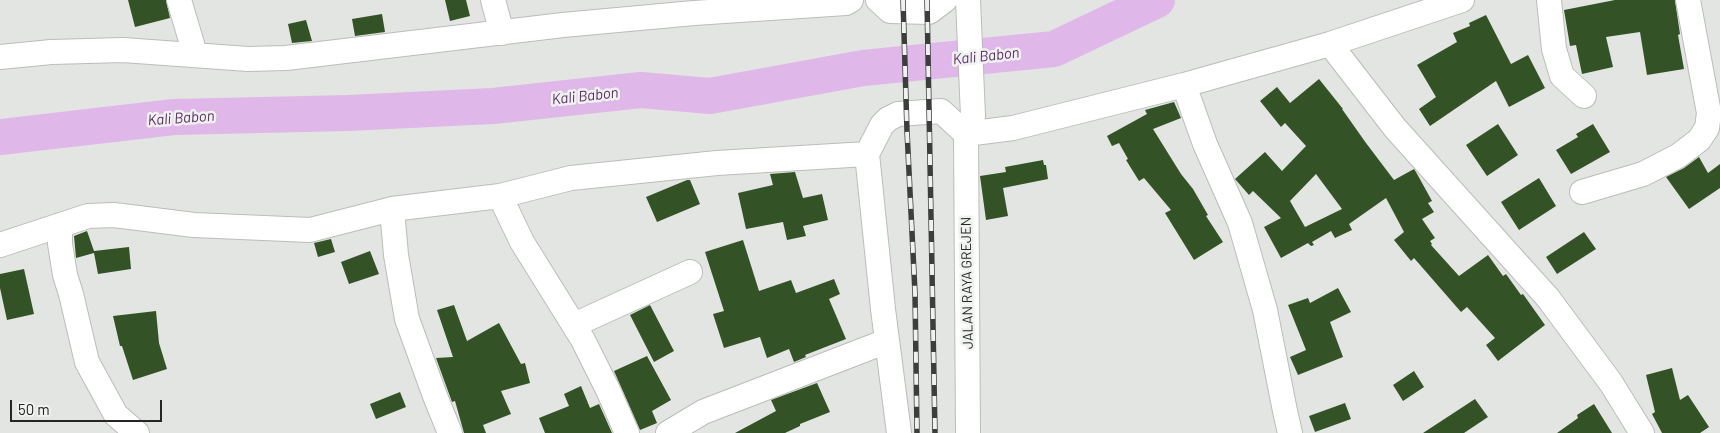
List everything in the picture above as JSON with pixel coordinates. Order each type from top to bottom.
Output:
[{"type":"street","points":[[179,0],[195,54]]},
{"type":"street","points":[[493,0],[502,33]]},
{"type":"street","points":[[0,57],[51,52],[123,50],[248,58],[286,58],[563,26],[846,3],[851,0]]},
{"type":"street","points":[[878,0],[890,11],[929,12],[945,0]]},
{"type":"street","name":"JALAN RAYA GREJEN","points":[[968,0],[968,433]]},
{"type":"street","points":[[900,433],[887,341],[866,154],[882,124],[888,119],[898,114],[941,111],[969,125],[1013,128],[1184,85],[1330,44],[1462,0]]},
{"type":"street","points":[[1550,0],[1554,49],[1562,76],[1584,96]]},
{"type":"street","points":[[1582,192],[1643,174],[1678,156],[1699,140],[1706,128],[1709,113],[1688,0]]},
{"type":"street","points":[[1330,44],[1395,128],[1548,298],[1611,383],[1642,433]]},
{"type":"street","points":[[1184,85],[1205,144],[1240,223],[1265,310],[1290,433]]},
{"type":"street","points":[[0,245],[88,216],[114,214],[194,225],[310,230],[392,209],[500,196],[571,178],[717,163],[866,154]]},
{"type":"street","points":[[500,196],[522,242],[574,325],[628,433]]},
{"type":"street","points":[[392,209],[396,255],[407,319],[434,396],[450,433]]},
{"type":"street","points":[[60,225],[60,244],[65,275],[72,294],[88,362],[116,415],[137,433]]},
{"type":"street","points":[[574,325],[690,272]]},
{"type":"street","points":[[668,433],[703,412],[887,341]]},
{"type":"building","points":[[128,0],[166,0],[170,18],[135,27]]},
{"type":"building","points":[[445,0],[466,0],[470,16],[450,21]]},
{"type":"building","points":[[1615,0],[1675,0],[1680,34],[1678,35],[1684,69],[1647,75],[1640,32],[1606,37],[1613,67],[1582,74],[1576,45],[1570,46],[1564,10]]},
{"type":"building","points":[[382,14],[385,32],[355,36],[352,19]]},
{"type":"building","points":[[1486,15],[1511,64],[1528,55],[1545,88],[1509,107],[1496,81],[1430,126],[1419,109],[1436,97],[1417,65],[1457,42],[1453,33],[1470,26],[1469,23]]},
{"type":"building","points":[[306,20],[312,41],[292,43],[288,24]]},
{"type":"building","points":[[1319,79],[1394,180],[1414,169],[1432,201],[1428,203],[1434,212],[1422,219],[1435,238],[1430,241],[1431,245],[1459,276],[1488,255],[1503,276],[1506,274],[1521,295],[1523,294],[1545,325],[1498,361],[1486,345],[1495,338],[1467,307],[1461,312],[1414,258],[1411,261],[1394,240],[1404,232],[1386,198],[1349,224],[1352,230],[1335,238],[1331,231],[1312,242],[1314,245],[1311,246],[1308,243],[1281,258],[1264,227],[1281,218],[1253,191],[1249,195],[1235,179],[1265,152],[1282,171],[1306,146],[1285,123],[1281,127],[1260,101],[1277,87],[1290,103]],"holes":[[[1316,174],[1342,209],[1305,227],[1290,201]]]},
{"type":"building","points":[[1174,102],[1181,118],[1153,129],[1181,174],[1193,189],[1208,215],[1206,216],[1223,242],[1194,260],[1165,213],[1171,210],[1144,178],[1139,181],[1126,160],[1128,159],[1119,143],[1112,146],[1107,136],[1147,114],[1145,110]]},
{"type":"building","points":[[1498,124],[1518,155],[1487,176],[1466,145]]},
{"type":"building","points":[[1593,124],[1610,152],[1571,174],[1556,150],[1578,137],[1576,134]]},
{"type":"building","points":[[1699,157],[1708,173],[1720,164],[1720,188],[1689,209],[1666,177],[1684,168]]},
{"type":"building","points":[[1043,160],[1044,165],[1046,165],[1048,179],[1003,188],[1008,216],[986,220],[980,176],[1006,172],[1005,167]]},
{"type":"building","points":[[795,172],[803,198],[822,194],[828,220],[803,226],[806,236],[787,240],[783,222],[746,229],[738,193],[773,185],[770,174]]},
{"type":"building","points":[[1539,178],[1556,206],[1519,230],[1501,202]]},
{"type":"building","points":[[690,180],[700,204],[657,222],[646,197]]},
{"type":"building","points":[[87,231],[94,251],[129,247],[131,269],[98,274],[94,253],[76,258],[74,236]]},
{"type":"building","points":[[1584,232],[1596,249],[1557,274],[1546,257]]},
{"type":"building","points":[[331,239],[335,252],[318,257],[314,243]]},
{"type":"building","points":[[743,240],[759,291],[791,280],[796,293],[834,279],[840,294],[829,299],[846,339],[805,355],[806,357],[794,362],[789,349],[767,358],[760,337],[724,348],[713,314],[724,311],[705,252]]},
{"type":"building","points":[[370,251],[379,274],[349,284],[341,262]]},
{"type":"building","points":[[24,269],[34,314],[7,320],[0,288],[0,274]]},
{"type":"building","points":[[1338,288],[1351,312],[1330,322],[1343,357],[1298,375],[1290,357],[1306,350],[1288,305],[1308,298],[1310,303]]},
{"type":"building","points":[[454,305],[467,341],[499,323],[521,364],[525,363],[530,383],[501,391],[511,414],[483,425],[486,433],[464,433],[455,401],[452,402],[436,358],[453,357],[437,310]]},
{"type":"building","points":[[650,305],[674,351],[654,362],[630,315]]},
{"type":"building","points":[[156,311],[159,343],[167,369],[133,380],[122,346],[120,346],[113,316]]},
{"type":"building","points":[[647,356],[671,400],[652,411],[657,423],[640,430],[614,371]]},
{"type":"building","points":[[1672,368],[1680,400],[1688,395],[1709,427],[1700,433],[1662,433],[1652,414],[1655,412],[1646,375]]},
{"type":"building","points":[[1414,371],[1424,387],[1403,401],[1393,385]]},
{"type":"building","points":[[817,383],[830,412],[800,424],[800,426],[785,433],[735,433],[776,411],[771,400]]},
{"type":"building","points":[[581,386],[590,408],[599,404],[612,433],[545,433],[539,418],[569,406],[564,394]]},
{"type":"building","points":[[400,392],[406,407],[376,419],[370,404]]},
{"type":"building","points":[[1475,399],[1488,417],[1464,433],[1423,433]]},
{"type":"building","points":[[1345,403],[1351,419],[1315,432],[1309,416]]},
{"type":"building","points":[[1594,404],[1612,433],[1557,433],[1578,418],[1577,415]]},
{"type":"waterway","name":"Kali Babon","points":[[0,137],[174,117],[348,113],[493,106],[641,90],[710,96],[863,68],[1054,49],[1157,0]]},
{"type":"railway","points":[[903,0],[915,293],[917,433]]},
{"type":"railway","points":[[927,0],[935,433]]}]
